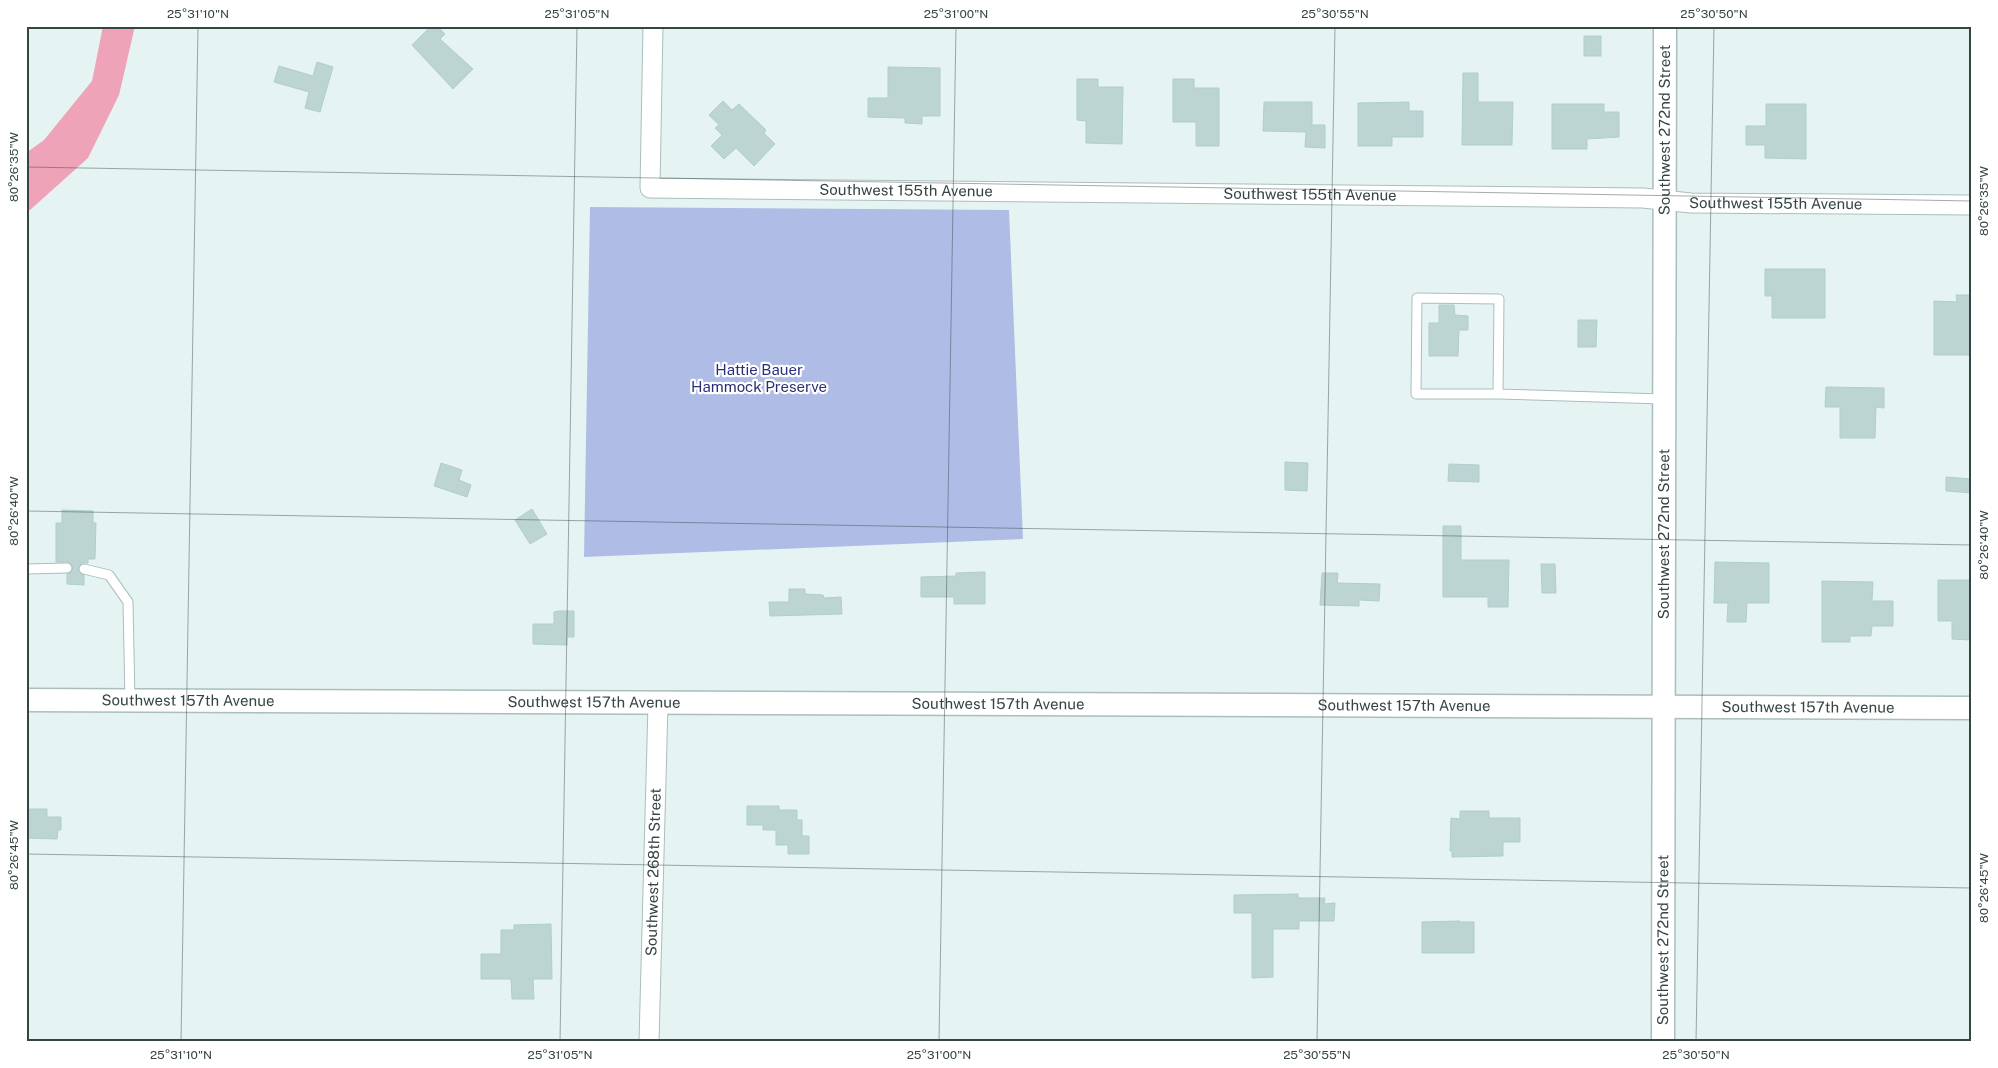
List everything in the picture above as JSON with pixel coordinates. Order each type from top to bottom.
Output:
[{"type":"street","name":"Southwest 155th Avenue","points":[[653,26],[650,188],[1643,198],[1700,204],[1972,205]]},
{"type":"street","name":"Southwest 272nd Street","points":[[1663,1042],[1666,399],[1665,26]]},
{"type":"street","name":"Southwest 157th Avenue","points":[[26,700],[1972,708]]},
{"type":"street","name":"Southwest 268th Street","points":[[649,1042],[658,704]]},
{"type":"lane","points":[[1498,394],[1500,299],[1417,298],[1416,394],[1498,394],[1666,399]]},
{"type":"lane","points":[[26,569],[67,568]]},
{"type":"lane","points":[[84,569],[109,575],[128,602],[130,700]]},
{"type":"green space","name":"Hattie Bauer Hammock Preserve","points":[[590,207],[1009,210],[1023,539],[584,557]]},
{"type":"shaded area","points":[[103,26],[135,26],[119,95],[88,158],[30,210],[26,211],[26,153],[44,140],[92,81]]},
{"type":"building","points":[[431,26],[437,26],[445,34],[440,39],[473,69],[453,89],[412,45]]},
{"type":"building","points":[[1584,36],[1601,36],[1601,56],[1584,56]]},
{"type":"building","points":[[317,62],[333,67],[320,112],[305,108],[309,92],[274,82],[279,66],[313,76]]},
{"type":"building","points":[[888,67],[940,68],[940,116],[922,116],[922,124],[905,123],[905,118],[868,117],[868,98],[888,98]]},
{"type":"building","points":[[1463,73],[1478,73],[1478,102],[1513,102],[1512,145],[1462,145]]},
{"type":"building","points":[[1077,79],[1098,79],[1098,87],[1123,87],[1122,144],[1086,143],[1086,121],[1077,120]]},
{"type":"building","points":[[1173,79],[1194,79],[1194,88],[1219,88],[1219,146],[1196,146],[1196,122],[1173,122]]},
{"type":"building","points":[[723,101],[732,110],[739,104],[766,130],[764,133],[775,144],[754,166],[736,148],[724,159],[711,146],[722,135],[715,128],[719,125],[709,115]]},
{"type":"building","points":[[1264,102],[1312,102],[1312,125],[1325,125],[1325,148],[1305,147],[1306,132],[1263,131]]},
{"type":"building","points":[[1409,102],[1409,111],[1423,111],[1423,137],[1392,137],[1392,146],[1358,146],[1358,103]]},
{"type":"building","points":[[1552,104],[1604,104],[1604,112],[1619,112],[1619,137],[1587,139],[1587,149],[1552,149]]},
{"type":"building","points":[[1766,104],[1806,104],[1806,159],[1765,158],[1765,145],[1746,145],[1746,126],[1766,126]]},
{"type":"building","points":[[1765,269],[1825,269],[1825,318],[1772,318],[1772,296],[1765,296]]},
{"type":"building","points":[[1956,295],[1972,295],[1972,355],[1934,355],[1934,301],[1957,302]]},
{"type":"building","points":[[1439,305],[1454,305],[1455,315],[1468,316],[1468,330],[1459,330],[1458,356],[1429,356],[1429,323],[1439,323]]},
{"type":"building","points":[[1578,320],[1597,320],[1596,347],[1578,347]]},
{"type":"building","points":[[1826,387],[1884,388],[1884,408],[1876,407],[1875,438],[1840,438],[1840,407],[1825,407]]},
{"type":"building","points":[[1285,462],[1308,463],[1307,491],[1285,490]]},
{"type":"building","points":[[441,463],[462,470],[459,480],[471,485],[467,497],[434,486]]},
{"type":"building","points":[[1449,464],[1479,465],[1479,482],[1448,481]]},
{"type":"building","points":[[1946,477],[1972,479],[1972,493],[1946,491]]},
{"type":"building","points":[[532,509],[547,534],[530,544],[515,520]]},
{"type":"building","points":[[62,510],[93,511],[93,523],[96,523],[95,559],[88,559],[88,563],[82,563],[78,567],[79,573],[84,575],[84,585],[67,584],[67,574],[72,571],[73,565],[67,562],[56,562],[56,523],[62,523]]},
{"type":"building","points":[[1443,526],[1461,526],[1461,560],[1509,560],[1508,607],[1488,607],[1488,597],[1443,597]]},
{"type":"building","points":[[1715,562],[1769,563],[1769,603],[1747,603],[1746,622],[1727,622],[1728,603],[1714,603]]},
{"type":"building","points":[[1541,564],[1555,564],[1556,593],[1542,593]]},
{"type":"building","points":[[985,572],[985,604],[954,604],[954,597],[921,597],[921,577],[956,576],[956,573]]},
{"type":"building","points":[[1322,573],[1338,573],[1337,583],[1380,584],[1379,601],[1359,600],[1359,606],[1320,605]]},
{"type":"building","points":[[1938,580],[1972,580],[1971,640],[1952,639],[1952,621],[1938,621]]},
{"type":"building","points":[[1822,581],[1873,582],[1872,601],[1893,601],[1893,626],[1872,626],[1871,636],[1850,636],[1850,642],[1822,642]]},
{"type":"building","points":[[789,589],[805,589],[805,594],[823,595],[824,598],[841,597],[842,614],[770,616],[769,602],[789,602]]},
{"type":"building","points":[[574,611],[574,637],[567,637],[567,645],[533,644],[533,624],[554,624],[554,612]]},
{"type":"building","points":[[747,806],[779,806],[779,810],[797,810],[797,820],[802,820],[802,836],[809,836],[809,854],[788,854],[788,845],[776,845],[776,830],[763,830],[763,825],[747,825]]},
{"type":"building","points":[[27,809],[47,809],[47,817],[61,817],[61,830],[58,830],[57,839],[26,838]]},
{"type":"building","points":[[1460,811],[1489,811],[1489,818],[1520,818],[1520,842],[1503,842],[1503,856],[1452,857],[1452,851],[1450,851],[1451,818],[1460,819]]},
{"type":"building","points":[[1298,894],[1298,898],[1325,898],[1324,904],[1335,903],[1334,921],[1299,921],[1299,929],[1273,929],[1273,977],[1252,978],[1252,913],[1234,913],[1234,895]]},
{"type":"building","points":[[1422,922],[1474,922],[1474,953],[1422,953]]},
{"type":"building","points":[[551,924],[552,979],[533,979],[534,999],[512,999],[511,979],[481,979],[481,954],[501,954],[501,930],[514,930],[514,925]]}]
